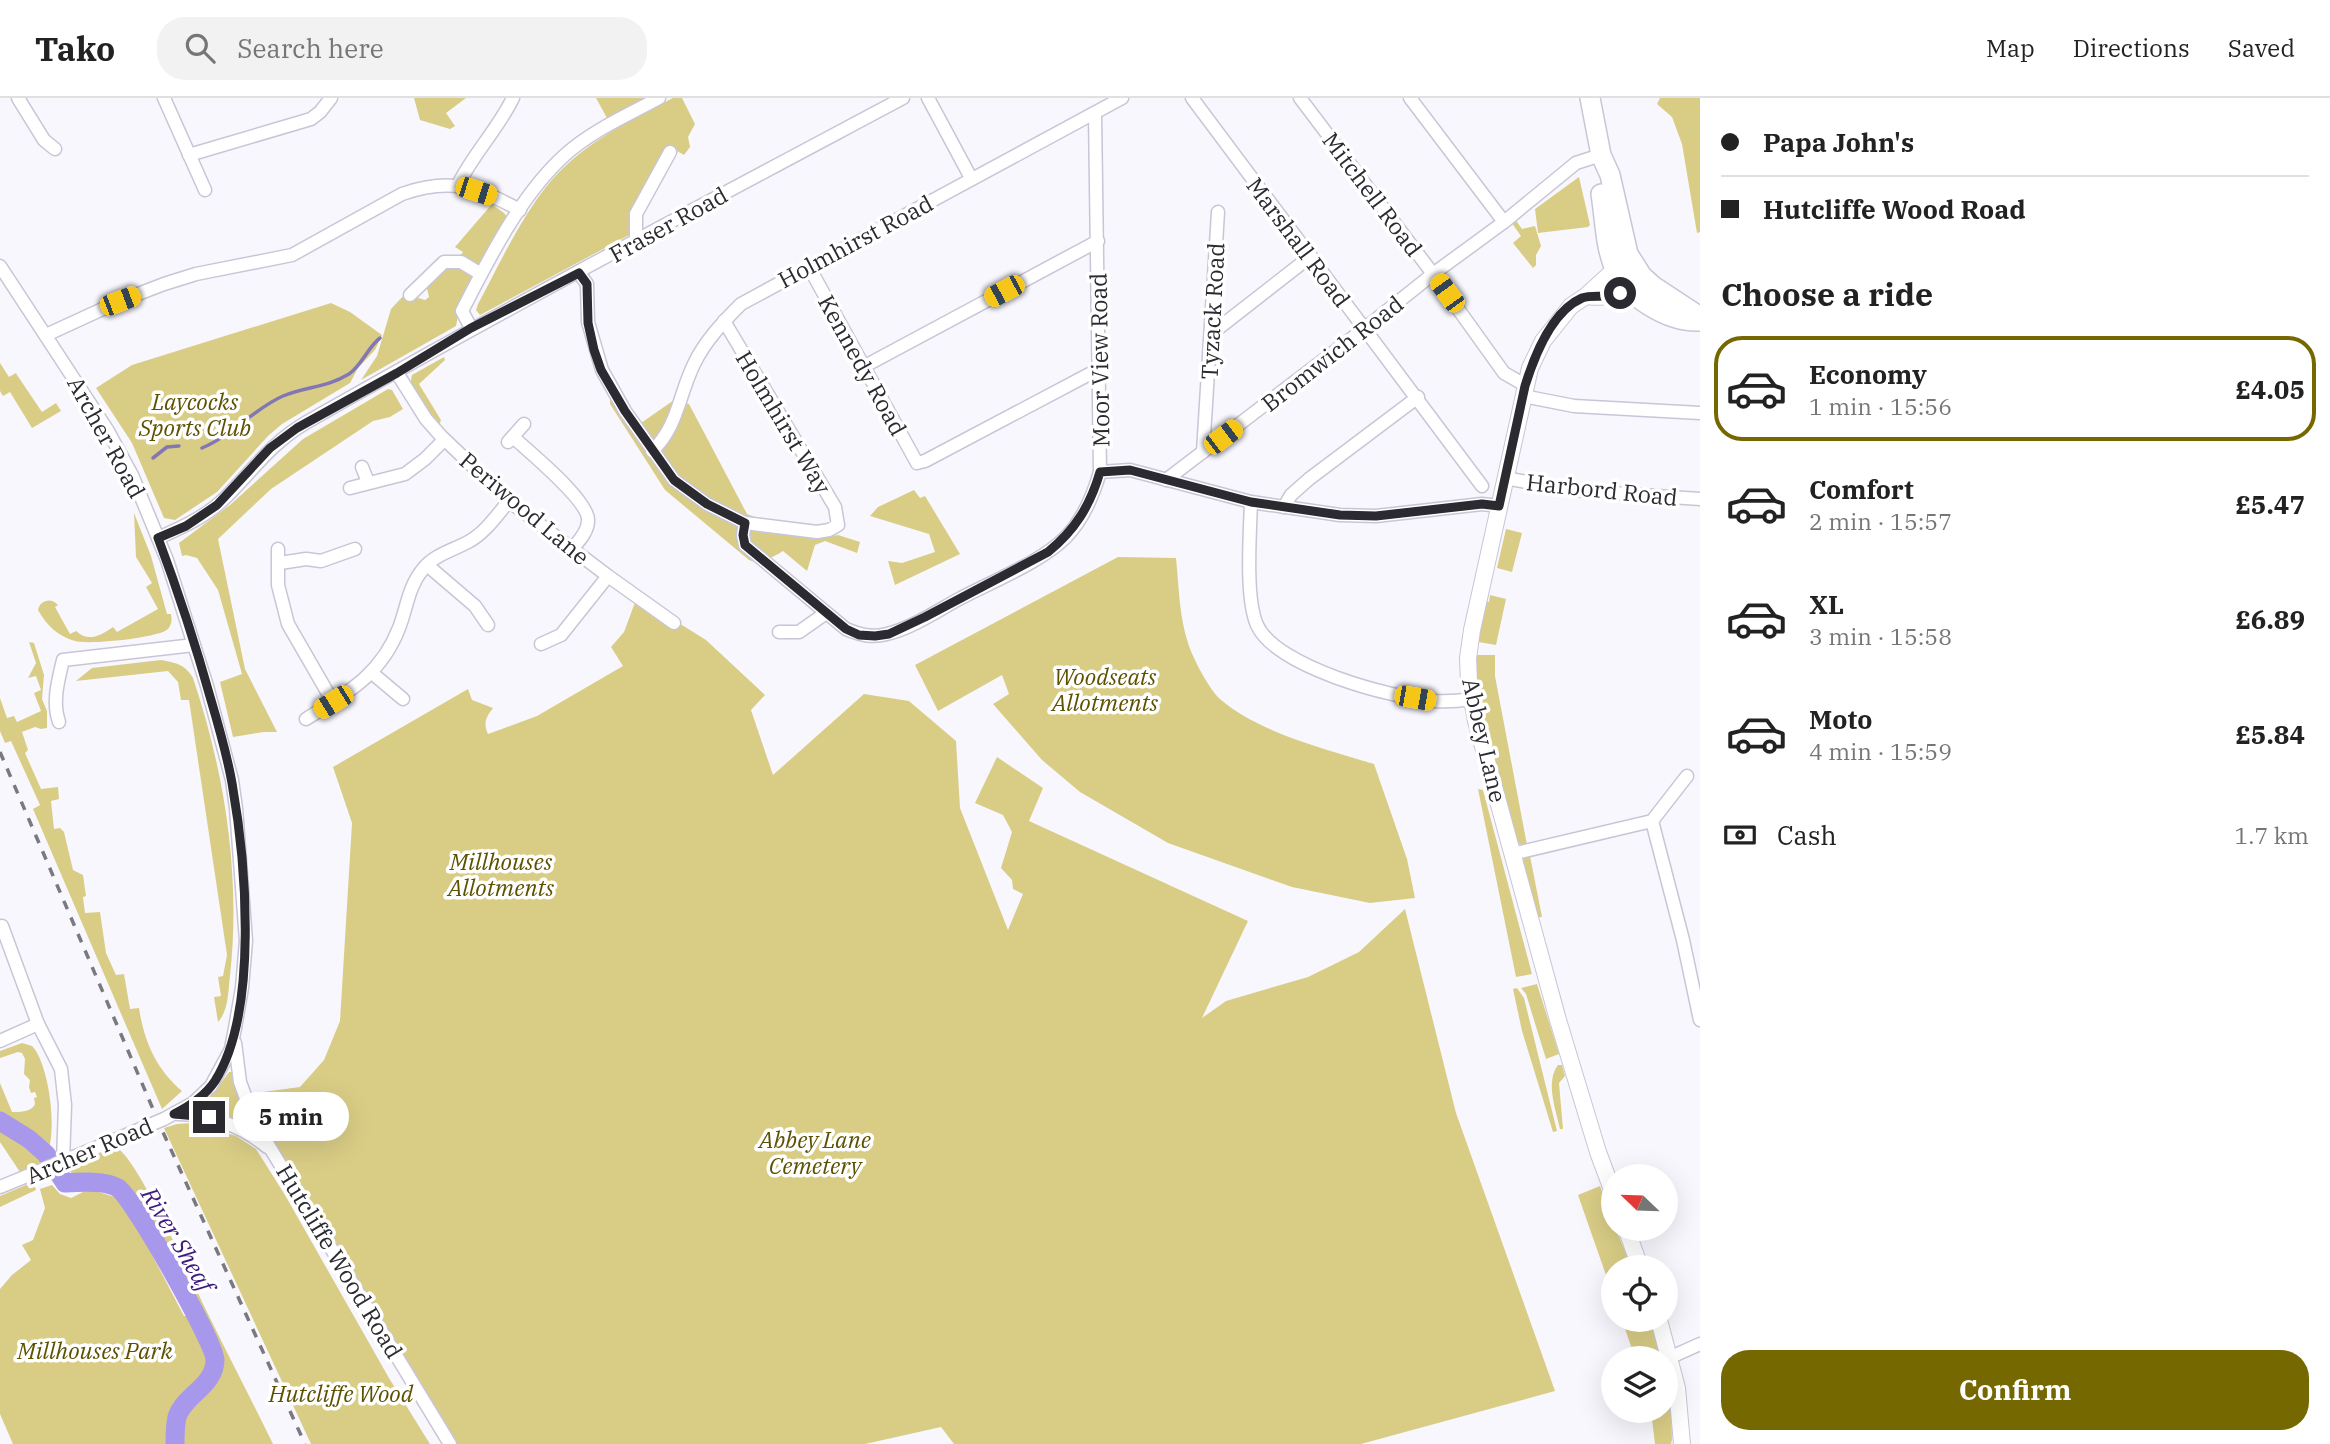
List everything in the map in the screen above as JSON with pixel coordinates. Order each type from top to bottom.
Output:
[{"type":"highway","points":[[1590,98],[1601,155],[1598,177],[1611,257],[1700,319]]},
{"type":"highway","points":[[1626,269],[1629,288],[1643,302],[1685,321],[1700,319]]},
{"type":"main road","name":"Abbey Lane","points":[[1604,1164],[1574,1076],[1512,855],[1472,699],[1468,669],[1472,630],[1530,368],[1543,341],[1571,306],[1605,278],[1626,269]]},
{"type":"main road","points":[[1586,296],[1602,298],[1629,288]]},
{"type":"main road","points":[[1678,1396],[1682,1444]]},
{"type":"street","points":[[18,98],[44,140],[55,149]]},
{"type":"street","points":[[164,98],[205,190]]},
{"type":"street","points":[[189,155],[311,118],[320,112],[331,98]]},
{"type":"street","points":[[458,185],[468,163],[506,112],[513,98]]},
{"type":"street","points":[[471,328],[462,311],[520,210],[549,170],[592,135],[659,98]]},
{"type":"street","name":"Fraser Road","points":[[158,538],[186,526],[217,505],[253,465],[285,436],[471,328],[579,273],[903,98]]},
{"type":"street","points":[[928,98],[971,178]]},
{"type":"street","name":"Holmhirst Road","points":[[652,451],[670,430],[695,362],[724,321],[741,304],[1122,98]]},
{"type":"street","name":"Marshall Road","points":[[1192,98],[1482,486]]},
{"type":"street","name":"Mitchell Road","points":[[1300,98],[1504,373],[1524,391]]},
{"type":"street","points":[[1411,98],[1504,222]]},
{"type":"street","name":"Moor View Road","points":[[745,523],[745,545],[846,629],[859,635],[875,636],[889,634],[925,617],[1048,552],[1064,539],[1084,513],[1100,472],[1095,113]]},
{"type":"street","points":[[636,241],[636,214],[670,152]]},
{"type":"street","name":"Bromwich Road","points":[[1166,480],[1504,222],[1576,163],[1601,155]]},
{"type":"street","points":[[46,335],[164,284],[195,274],[292,255],[402,194],[421,187],[458,185],[495,197],[520,210]]},
{"type":"street","name":"Tyzack Road","points":[[1203,452],[1218,212]]},
{"type":"street","points":[[863,367],[1098,241]]},
{"type":"street","points":[[1212,334],[1311,256]]},
{"type":"street","points":[[410,295],[444,261],[461,262],[481,274]]},
{"type":"street","name":"Archer Road","points":[[0,267],[113,439],[132,475],[158,538],[220,734],[236,808],[246,941],[242,988],[230,1049],[215,1080],[198,1099],[169,1117],[0,1187]]},
{"type":"street","name":"Kennedy Road","points":[[809,267],[917,463],[1099,369]]},
{"type":"street","points":[[579,273],[587,284],[588,323],[601,370],[625,411],[674,480],[688,492],[745,523]]},
{"type":"street","name":"Holmhirst Way","points":[[724,321],[835,507],[838,518],[838,525],[817,532],[745,523]]},
{"type":"street","name":"Periwood Lane","points":[[397,373],[425,419],[509,501],[674,623]]},
{"type":"street","points":[[1524,391],[1574,406],[1700,414]]},
{"type":"street","points":[[1284,507],[1291,495],[1309,479],[1418,397]]},
{"type":"street","points":[[524,424],[510,440],[562,483],[583,505],[589,517],[588,525],[572,549]]},
{"type":"street","points":[[350,488],[405,474],[444,440]]},
{"type":"street","points":[[362,467],[368,482]]},
{"type":"street","points":[[1100,472],[1130,470],[1251,502],[1340,515],[1376,516],[1482,504],[1499,506]]},
{"type":"street","name":"Harbord Road","points":[[1505,478],[1547,488],[1700,499]]},
{"type":"street","points":[[306,719],[372,673],[394,641],[412,585],[426,565],[470,541],[484,530],[509,501]]},
{"type":"street","points":[[1251,502],[1253,608],[1256,622],[1267,640],[1296,659],[1369,689],[1431,701],[1472,699]]},
{"type":"street","points":[[278,549],[278,585],[288,625],[333,702]]},
{"type":"street","points":[[279,563],[306,559],[321,561],[355,549]]},
{"type":"street","points":[[426,565],[475,607],[488,625]]},
{"type":"street","points":[[541,644],[561,635],[608,576]]},
{"type":"street","points":[[779,632],[799,632],[826,613]]},
{"type":"street","points":[[59,722],[56,712],[57,686],[63,660],[194,645]]},
{"type":"street","points":[[372,673],[403,699]]},
{"type":"street","points":[[1512,855],[1653,821],[1687,776]]},
{"type":"street","points":[[1653,821],[1700,1020]]},
{"type":"street","points":[[2,926],[38,1024],[57,1059],[64,1082],[60,1163]]},
{"type":"street","points":[[0,1041],[38,1024]]},
{"type":"street","name":"Hutcliffe Wood Road","points":[[235,1028],[236,1060],[247,1104],[255,1123],[450,1444]]},
{"type":"street","name":"Hutcliffe Wood Road","points":[[169,1117],[201,1115],[219,1120],[273,1151]]},
{"type":"street","points":[[1678,1354],[1700,1344]]},
{"type":"green space","points":[[414,98],[466,98],[446,113],[455,126],[450,129],[420,120]]},
{"type":"green space","points":[[596,98],[646,98],[607,118]]},
{"type":"green space","points":[[673,98],[682,98],[695,124],[688,137],[690,147],[684,155],[670,147],[631,234],[480,315],[476,310],[478,304],[509,244],[546,187],[588,147]]},
{"type":"green space","points":[[1660,98],[1700,98],[1700,232],[1697,233],[1682,144],[1672,117],[1657,104]]},
{"type":"green space","points":[[1579,177],[1590,225],[1538,233],[1535,209]]},
{"type":"green space","points":[[492,204],[508,218],[458,316],[456,326],[361,380],[377,356],[391,309],[405,294],[425,300],[429,297],[426,284],[444,268],[451,267],[463,252],[455,247]]},
{"type":"green space","points":[[1515,219],[1522,229],[1535,226],[1541,246],[1533,268],[1513,243],[1521,236],[1511,222]]},
{"type":"green space","name":"Laycocks Sports Club","points":[[331,303],[350,312],[382,335],[375,350],[358,368],[350,383],[282,424],[217,492],[175,520],[164,518],[132,443],[96,388],[132,365]]},
{"type":"green space","points":[[444,357],[445,360],[419,384],[441,420],[439,426],[419,402],[411,382],[412,375]]},
{"type":"green space","points":[[0,363],[9,377],[16,373],[42,412],[56,403],[61,411],[32,428],[10,392],[3,396],[0,391]]},
{"type":"green space","points":[[388,389],[392,390],[403,409],[390,417],[373,421],[271,489],[218,539],[245,669],[277,732],[233,737],[220,682],[242,674],[218,590],[197,558],[182,556],[179,543],[230,505],[303,439]]},
{"type":"green space","points":[[610,398],[613,398],[631,430],[674,400],[689,404],[747,514],[812,539],[838,535],[860,542],[857,553],[825,541],[815,545],[807,571],[783,551],[762,561],[749,560],[665,490],[610,404]]},
{"type":"green space","points":[[914,490],[920,498],[925,496],[960,554],[895,585],[888,561],[902,563],[935,552],[929,534],[870,516],[878,507]]},
{"type":"green space","points":[[134,513],[151,556],[167,614],[171,614],[168,629],[138,638],[82,642],[58,633],[49,626],[38,610],[43,602],[49,600],[58,605],[55,607],[70,634],[76,631],[86,637],[99,635],[113,627],[117,632],[158,609],[146,587],[152,583],[136,557]]},
{"type":"green space","points":[[1506,529],[1522,533],[1512,572],[1497,568]]},
{"type":"green space","name":"Woodseats Allotments","points":[[1118,557],[1176,558],[1181,611],[1188,643],[1202,673],[1220,699],[1273,731],[1374,764],[1407,859],[1415,898],[1370,903],[1292,887],[1168,843],[1080,792],[1042,760],[993,704],[1009,694],[1002,675],[938,711],[915,665]]},
{"type":"green space","points":[[1490,595],[1506,599],[1496,645],[1478,642],[1486,601],[1489,602]]},
{"type":"green space","name":"Abbey Lane Cemetery","points":[[637,597],[706,640],[765,695],[751,710],[773,775],[864,694],[909,701],[956,741],[960,808],[1008,930],[1023,894],[1013,889],[1012,880],[1001,868],[1012,832],[1003,815],[975,803],[997,757],[1043,788],[1029,821],[1248,921],[1202,1018],[1226,1001],[1308,977],[1359,952],[1405,909],[1456,1113],[1555,1391],[1361,1444],[954,1444],[941,1427],[865,1444],[456,1444],[259,1123],[248,1094],[300,1087],[324,1060],[340,1021],[352,823],[333,767],[468,689],[472,700],[493,708],[486,720],[488,734],[537,716],[623,666],[611,647],[624,632]]},
{"type":"green space","points":[[29,642],[34,643],[44,675],[42,699],[47,711],[47,728],[35,727],[22,732],[28,750],[25,753],[41,789],[58,787],[59,799],[51,801],[54,829],[60,828],[64,832],[73,870],[83,875],[85,913],[100,912],[106,953],[116,975],[124,974],[130,1009],[139,1008],[144,1032],[158,1064],[182,1091],[162,1109],[33,809],[40,805],[11,741],[5,743],[0,731],[0,698],[7,718],[14,716],[17,722],[41,711],[34,693],[41,690],[36,676],[28,678],[36,663]]},
{"type":"green space","points":[[1476,655],[1495,655],[1495,676],[1527,845],[1516,842],[1474,689]]},
{"type":"green space","points":[[161,660],[176,663],[193,678],[214,751],[228,825],[232,863],[233,938],[227,1000],[218,1022],[214,997],[221,996],[218,977],[223,976],[227,955],[189,700],[181,700],[178,682],[168,671],[76,681],[92,668]]},
{"type":"green space","points":[[1478,789],[1483,790],[1532,974],[1516,977]]},
{"type":"green space","points":[[1530,856],[1542,917],[1538,917],[1522,862],[1525,857]]},
{"type":"green space","points":[[1537,984],[1559,1054],[1546,1059],[1526,994],[1521,988]]},
{"type":"green space","points":[[1517,988],[1524,998],[1557,1131],[1553,1132],[1522,1031],[1513,989]]},
{"type":"green space","points":[[22,1043],[32,1046],[43,1067],[50,1098],[52,1131],[45,1158],[36,1166],[20,1172],[0,1142],[0,1083],[12,1112],[31,1109],[35,1104],[34,1098],[37,1097],[35,1092],[31,1093],[30,1080],[24,1074],[25,1059],[22,1053],[0,1058],[0,1051]]},
{"type":"green space","points":[[1558,1065],[1562,1065],[1565,1076],[1559,1083],[1563,1129],[1560,1129],[1552,1088],[1554,1072]]},
{"type":"green space","points":[[229,1072],[232,1072],[249,1128],[233,1119],[199,1107],[209,1099]]},
{"type":"green space","name":"Hutcliffe Wood","points":[[193,1123],[236,1136],[256,1149],[430,1444],[311,1444],[164,1128]]},
{"type":"green space","name":"Millhouses Park","points":[[116,1147],[126,1156],[151,1196],[273,1444],[13,1444],[0,1414],[0,1289],[31,1260],[22,1245],[33,1240],[45,1208],[40,1189],[52,1185],[60,1194],[71,1198],[89,1189],[118,1198],[137,1226],[184,1316],[198,1314],[150,1222],[127,1190],[118,1182],[108,1179],[74,1176],[66,1167]]},
{"type":"green space","points":[[33,1182],[36,1190],[0,1207],[0,1196]]},
{"type":"green space","points":[[1600,1186],[1601,1241],[1621,1241],[1626,1255],[1601,1255],[1601,1261],[1578,1195]]},
{"type":"green space","points":[[1626,1332],[1654,1332],[1658,1346],[1631,1346]]},
{"type":"green space","points":[[1652,1423],[1671,1423],[1671,1444],[1655,1444]]},
{"type":"waterway","points":[[202,448],[224,436],[273,401],[349,374],[380,338]]},
{"type":"waterway","points":[[153,458],[167,447],[179,446]]},
{"type":"waterway","name":"River Sheaf","points":[[0,1121],[29,1139],[46,1154],[65,1183],[100,1183],[118,1188],[140,1217],[189,1301],[215,1360],[210,1377],[186,1402],[177,1417],[175,1444]]},
{"type":"railway","points":[[0,752],[162,1130],[305,1444]]},
{"type":"route","points":[[209,1117],[174,1114],[193,1103],[211,1086],[230,1049],[245,965],[243,885],[232,780],[207,685],[158,538],[186,526],[217,505],[270,448],[309,421],[397,373],[471,328],[579,273],[587,284],[588,323],[601,370],[625,411],[674,480],[707,504],[745,523],[745,545],[834,621],[859,635],[875,636],[889,634],[925,617],[1048,552],[1075,527],[1095,490],[1100,472],[1130,470],[1251,502],[1340,515],[1376,516],[1482,504],[1499,506],[1525,386],[1543,341],[1576,302],[1586,296],[1602,298],[1620,293]]},
{"type":"park label","name":"Millhouses Allotments","points":[[501,874]]}]
